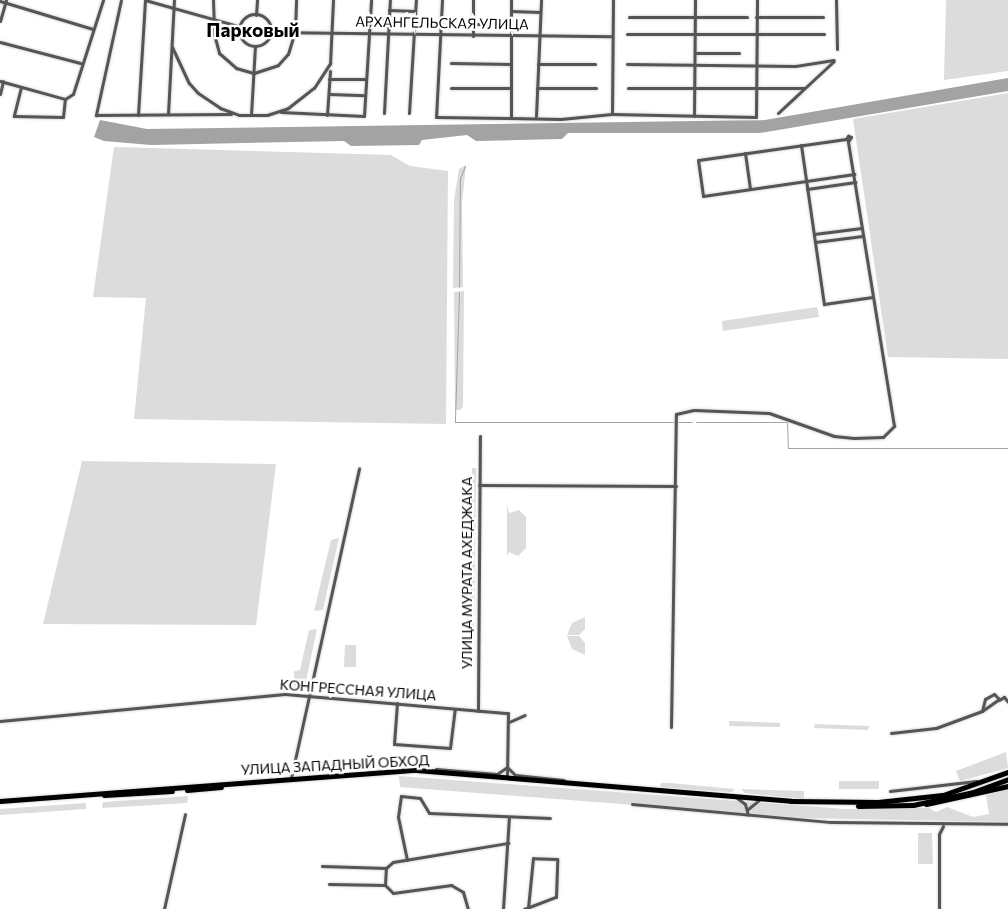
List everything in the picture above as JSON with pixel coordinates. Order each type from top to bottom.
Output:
[{"type":"main road","name":"УЛИЦА ЗАПАДНЫЙ ОБХОД","points":[[0,802],[292,778],[416,770],[784,802],[913,806]]},
{"type":"main road","name":"УЛИЦА ЗАПАДНЫЙ ОБХОД","points":[[0,802],[172,791],[396,773],[572,782],[791,801],[848,803],[921,799],[964,790],[1008,772]]},
{"type":"main road","points":[[913,806],[973,792],[1008,778]]},
{"type":"main road","points":[[913,806],[1008,786]]},
{"type":"street","points":[[0,94],[2,81],[65,99],[73,94],[80,63],[103,0]]},
{"type":"street","points":[[121,0],[96,115],[250,115],[281,112],[364,116],[371,0]]},
{"type":"street","points":[[138,115],[145,0],[238,26]]},
{"type":"street","points":[[168,114],[174,0]]},
{"type":"street","points":[[213,0],[213,19],[219,53],[236,68],[254,73],[270,69],[284,60],[295,31],[296,0]]},
{"type":"street","points":[[256,0],[256,15]]},
{"type":"street","points":[[327,115],[334,0]]},
{"type":"street","points":[[384,113],[390,0]]},
{"type":"street","points":[[409,113],[416,0]]},
{"type":"street","points":[[442,0],[436,117],[536,116],[577,119],[612,114],[756,117],[757,0]]},
{"type":"street","points":[[473,0],[474,36]]},
{"type":"street","points":[[511,0],[511,117]]},
{"type":"street","points":[[536,116],[541,0]]},
{"type":"street","points":[[612,114],[613,0]]},
{"type":"street","points":[[694,116],[695,0]]},
{"type":"street","points":[[836,0],[837,49]]},
{"type":"street","points":[[0,1],[6,1],[93,29]]},
{"type":"street","points":[[0,22],[6,1]]},
{"type":"street","points":[[390,10],[415,11]]},
{"type":"street","points":[[511,11],[540,12]]},
{"type":"street","points":[[256,15],[265,18],[271,32],[266,42],[255,46],[244,42],[238,26],[248,16],[256,15]]},
{"type":"street","points":[[756,17],[823,16]]},
{"type":"street","points":[[370,17],[389,18]]},
{"type":"street","points":[[629,17],[747,17]]},
{"type":"street","points":[[473,24],[498,24]]},
{"type":"street","name":"АРХАНГЕЛЬСКАЯ УЛИЦА","points":[[271,32],[295,31],[387,36],[612,36]]},
{"type":"street","points":[[628,34],[824,34]]},
{"type":"street","points":[[0,42],[80,63]]},
{"type":"street","points":[[250,115],[255,46]]},
{"type":"street","points":[[172,47],[189,83],[231,114]]},
{"type":"street","points":[[695,53],[739,53]]},
{"type":"street","points":[[627,64],[756,64],[796,66],[834,60],[778,113]]},
{"type":"street","points":[[281,112],[314,88],[330,63]]},
{"type":"street","points":[[451,64],[511,64]]},
{"type":"street","points":[[538,64],[595,64]]},
{"type":"street","points":[[329,79],[366,79]]},
{"type":"street","points":[[21,86],[14,116],[63,117],[65,99]]},
{"type":"street","points":[[451,88],[512,88]]},
{"type":"street","points":[[537,88],[596,88]]},
{"type":"street","points":[[628,88],[804,88]]},
{"type":"street","points":[[328,94],[365,95]]},
{"type":"street","points":[[671,727],[676,414],[681,410],[769,413],[834,436],[889,434],[894,419],[854,174],[847,140],[698,160],[704,196],[854,174]]},
{"type":"street","points":[[801,145],[824,304],[873,297]]},
{"type":"street","points":[[745,153],[750,189]]},
{"type":"street","points":[[807,189],[855,182]]},
{"type":"street","points":[[814,234],[862,228]]},
{"type":"street","points":[[815,242],[864,236]]},
{"type":"street","name":"УЛИЦА МУРАТА АХЕДЖАКА","points":[[478,711],[480,436]]},
{"type":"street","points":[[292,778],[307,695],[359,468]]},
{"type":"street","points":[[479,485],[676,486]]},
{"type":"street","name":"КОНГРЕССНАЯ УЛИЦА","points":[[0,721],[273,694],[307,695],[508,713],[508,725]]},
{"type":"street","points":[[982,711],[989,696],[995,695],[999,700]]},
{"type":"street","points":[[891,733],[926,731],[982,711],[1003,697],[1008,702]]},
{"type":"street","points":[[397,703],[394,744],[450,748],[455,708]]},
{"type":"street","points":[[495,712],[504,716],[508,725],[507,778]]},
{"type":"street","points":[[508,725],[512,718],[525,715]]},
{"type":"street","points":[[416,770],[497,774],[507,767]]},
{"type":"street","points":[[507,767],[515,776],[572,782]]},
{"type":"street","points":[[890,792],[945,787],[1008,772]]},
{"type":"street","points":[[407,860],[398,817],[401,796],[420,798],[429,813],[550,818]]},
{"type":"street","points":[[736,798],[748,809],[748,815]]},
{"type":"street","points":[[748,809],[759,800]]},
{"type":"street","points":[[632,804],[831,822],[938,822],[943,826],[1008,824]]},
{"type":"street","points":[[164,909],[185,814]]},
{"type":"street","points":[[503,909],[510,817]]},
{"type":"street","points":[[939,909],[938,834],[943,826]]},
{"type":"street","points":[[322,866],[386,868],[407,860],[508,843]]},
{"type":"street","points":[[533,858],[557,859],[556,897],[526,908],[533,858]]},
{"type":"street","points":[[385,885],[386,868]]},
{"type":"street","points":[[329,884],[385,885],[393,893],[451,884],[463,892],[468,909]]},
{"type":"shaded area","points":[[946,0],[1008,0],[1008,71],[944,80]]},
{"type":"shaded area","points":[[1008,78],[1008,91],[760,133],[568,133],[562,139],[476,141],[467,135],[422,140],[419,145],[351,146],[344,141],[151,145],[104,141],[94,137],[100,120],[147,129],[765,120]]},
{"type":"shaded area","points":[[1008,93],[1008,359],[888,357],[853,119]]},
{"type":"shaded area","points":[[114,147],[391,155],[410,166],[448,171],[446,424],[134,419],[146,298],[93,297]]},
{"type":"shaded area","points":[[466,165],[462,203],[463,287],[453,288],[454,200],[459,169]]},
{"type":"shaded area","points":[[464,291],[463,407],[460,410],[455,410],[454,292]]},
{"type":"shaded area","points":[[817,307],[819,317],[723,331],[722,321]]},
{"type":"shaded area","points":[[82,461],[276,464],[256,625],[43,624]]},
{"type":"shaded area","points":[[472,468],[476,468],[474,638],[470,638]]},
{"type":"shaded area","points":[[507,504],[509,513],[519,510],[526,517],[526,548],[518,556],[509,552],[507,556]]},
{"type":"shaded area","points":[[339,538],[323,610],[314,611],[331,540]]},
{"type":"shaded area","points":[[585,617],[585,629],[579,635],[567,635],[572,623]]},
{"type":"shaded area","points":[[317,629],[305,686],[294,686],[294,671],[300,670],[309,630]]},
{"type":"shaded area","points":[[567,636],[579,636],[585,643],[585,655],[572,649]]},
{"type":"shaded area","points":[[345,645],[356,645],[356,667],[344,667]]},
{"type":"shaded area","points":[[729,721],[780,723],[780,727],[729,726]]},
{"type":"shaded area","points":[[815,724],[869,726],[868,730],[814,728]]},
{"type":"shaded area","points":[[1006,752],[1008,768],[960,781],[956,771]]},
{"type":"shaded area","points":[[399,776],[845,809],[929,808],[936,812],[947,807],[973,817],[989,814],[986,795],[1008,789],[1008,822],[802,818],[400,787]]},
{"type":"shaded area","points":[[839,781],[879,781],[879,789],[839,789]]},
{"type":"shaded area","points":[[661,783],[735,789],[732,792],[660,787]]},
{"type":"shaded area","points":[[741,789],[804,791],[804,799],[745,793]]},
{"type":"shaded area","points":[[188,796],[187,803],[102,808],[103,802]]},
{"type":"shaded area","points":[[86,803],[86,809],[0,815],[0,809]]},
{"type":"shaded area","points":[[918,833],[932,833],[933,864],[918,864]]},
{"type":"waterway","points":[[459,287],[460,178],[465,166]]},
{"type":"waterway","points":[[459,292],[455,422],[674,422]]},
{"type":"waterway","points":[[678,422],[692,422]]},
{"type":"waterway","points":[[696,422],[787,422],[788,448],[1008,448]]},
{"type":"district","name":"Парковый","points":[[253,30]]}]
